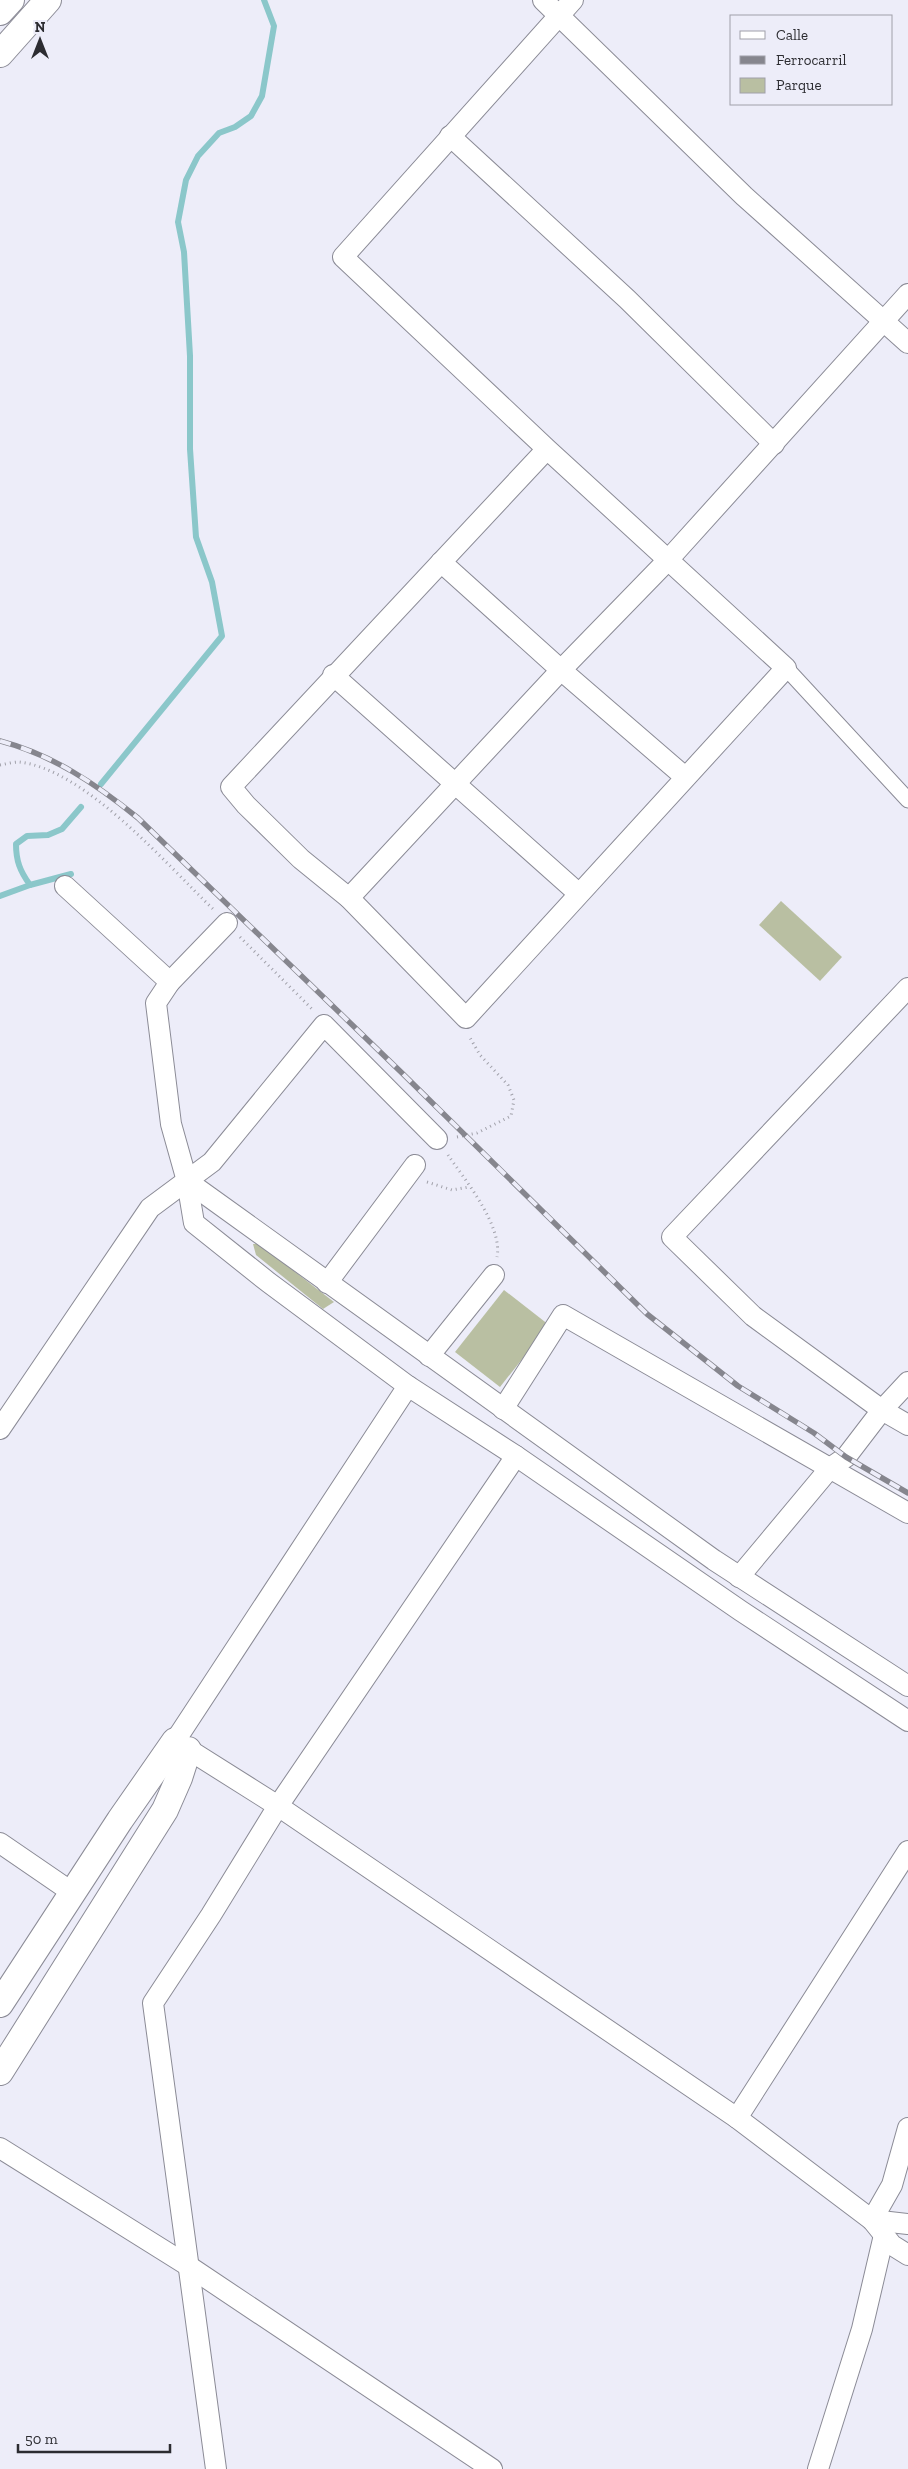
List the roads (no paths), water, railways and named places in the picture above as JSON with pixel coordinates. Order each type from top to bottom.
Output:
[{"type":"street","points":[[0,12],[10,0]]},
{"type":"street","points":[[0,54],[48,0]]},
{"type":"street","points":[[543,0],[744,196],[908,343]]},
{"type":"street","points":[[573,0],[343,257],[547,449],[786,668],[908,800]]},
{"type":"street","points":[[450,136],[627,299],[774,444]]},
{"type":"street","points":[[349,898],[561,670],[668,560],[908,294]]},
{"type":"street","points":[[547,449],[231,787],[246,805],[301,859],[349,898],[466,1018],[578,893],[786,668]]},
{"type":"street","points":[[440,562],[685,777]]},
{"type":"street","points":[[333,676],[578,893]]},
{"type":"street","points":[[66,886],[170,982]]},
{"type":"street","points":[[227,924],[170,982],[156,1003],[171,1124],[187,1181],[194,1223],[268,1282],[408,1386],[516,1456],[741,1610],[908,1721]]},
{"type":"street","points":[[908,988],[672,1237],[753,1316],[882,1410],[908,1424]]},
{"type":"street","points":[[0,1429],[150,1208],[212,1162],[324,1025],[437,1139]]},
{"type":"street","points":[[327,1282],[411,1171]]},
{"type":"street","points":[[187,1181],[739,1577],[908,1686]]},
{"type":"street","points":[[430,1356],[494,1275]]},
{"type":"street","points":[[503,1409],[563,1315],[908,1513]]},
{"type":"street","points":[[739,1577],[830,1468],[846,1457],[882,1410],[908,1382]]},
{"type":"street","points":[[0,2004],[120,1820],[181,1746],[408,1386]]},
{"type":"street","points":[[216,2469],[187,2265],[154,2003],[212,1915],[278,1806],[516,1456]]},
{"type":"street","points":[[181,1746],[278,1806],[737,2118],[872,2220],[892,2245],[908,2255]]},
{"type":"street","points":[[0,2072],[165,1810],[179,1778],[181,1746]]},
{"type":"street","points":[[0,1843],[73,1893]]},
{"type":"street","points":[[737,2118],[908,1851]]},
{"type":"street","points":[[872,2220],[892,2185],[908,2128]]},
{"type":"street","points":[[0,2148],[187,2265],[492,2469]]},
{"type":"street","points":[[872,2220],[908,2224]]},
{"type":"street","points":[[818,2469],[862,2329],[884,2236]]},
{"type":"waterway","points":[[101,784],[222,636],[212,582],[196,537],[190,449],[190,356],[184,252],[178,222],[186,180],[198,156],[219,133],[235,127],[251,116],[262,96],[274,26],[264,0]]},
{"type":"waterway","points":[[0,896],[30,885],[19,866],[16,844],[27,836],[48,835],[62,829],[81,807]]},
{"type":"waterway","points":[[30,885],[71,874]]},
{"type":"railway","points":[[0,741],[38,754],[73,772],[90,782],[138,818],[402,1073],[647,1314],[738,1386],[814,1433],[846,1457],[908,1493]]}]
